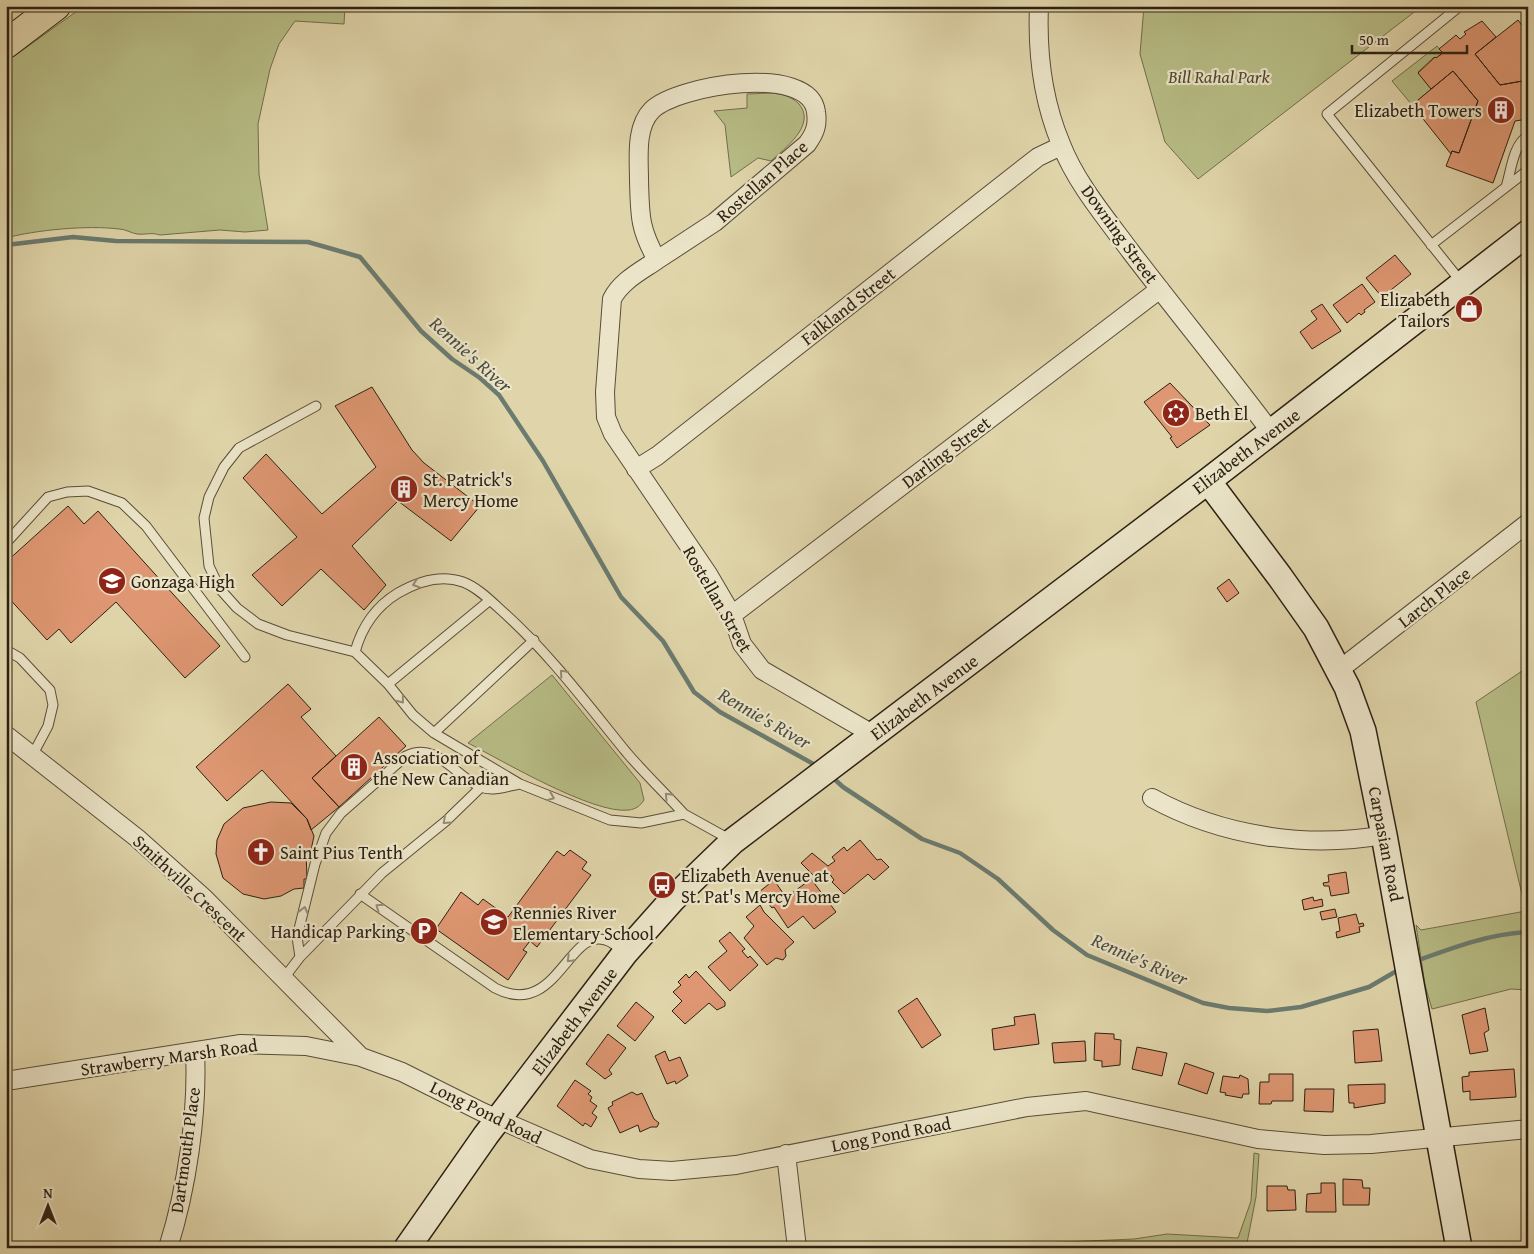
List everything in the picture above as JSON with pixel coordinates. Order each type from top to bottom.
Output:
[{"type":"main road","points":[[6,44],[56,6]]},
{"type":"main road","name":"Elizabeth Avenue","points":[[407,1248],[498,1119],[625,953],[673,898],[706,864],[733,841],[843,760],[1464,285],[1528,233]]},
{"type":"main road","name":"Carpasian Road","points":[[1208,481],[1300,605],[1339,670],[1363,731],[1403,937],[1459,1248]]},
{"type":"street","name":"Downing Street","points":[[1039,6],[1040,54],[1045,87],[1051,117],[1061,146],[1103,215],[1271,432]]},
{"type":"street","name":"Rostellan Place","points":[[636,470],[613,434],[606,417],[605,392],[610,312],[617,290],[657,260],[731,210],[807,144],[815,134],[817,122],[812,100],[803,92],[789,86],[742,84],[707,88],[683,94],[652,110],[640,138],[640,224],[645,239],[657,260]]},
{"type":"street","name":"Falkland Street","points":[[636,470],[657,456],[1038,157],[1061,146]]},
{"type":"street","name":"Darling Street","points":[[732,615],[1160,289]]},
{"type":"street","name":"Rostellan Street","points":[[636,470],[708,574],[732,615],[742,644],[762,670],[874,736]]},
{"type":"street","name":"Larch Place","points":[[1339,670],[1528,523]]},
{"type":"street","name":"Smithville Crescent","points":[[6,735],[137,838],[205,899],[361,1056]]},
{"type":"street","points":[[1152,798],[1178,812],[1204,821],[1264,836],[1324,841],[1348,841],[1384,836]]},
{"type":"street","name":"Strawberry Marsh Road","points":[[6,1081],[241,1044],[280,1044],[334,1050],[361,1056]]},
{"type":"street","name":"Dartmouth Place","points":[[168,1248],[174,1229],[187,1162],[194,1100],[195,1051]]},
{"type":"street","name":"Long Pond Road","points":[[361,1056],[402,1072],[498,1119],[590,1159],[639,1169],[700,1170],[736,1165],[1027,1107],[1086,1101],[1258,1139],[1297,1144],[1347,1145],[1528,1129]]},
{"type":"street","points":[[786,1154],[797,1248]]},
{"type":"lane","points":[[1460,6],[1327,114],[1464,285]]},
{"type":"lane","points":[[1506,187],[1517,149],[1522,139],[1528,136]]},
{"type":"lane","points":[[1431,245],[1528,170]]},
{"type":"lane","points":[[316,406],[239,448],[224,467],[209,498],[204,518],[209,566],[220,589],[237,608],[258,624],[287,635],[355,652],[388,684],[414,715],[434,733],[520,784],[610,820],[642,823],[684,814]]},
{"type":"lane","points":[[6,543],[48,497],[67,492],[88,491],[122,503],[146,526],[245,657]]},
{"type":"lane","points":[[355,652],[360,636],[370,616],[387,600],[410,586],[433,579],[450,579],[464,582],[490,600],[534,640],[629,754],[684,814],[733,841]]},
{"type":"lane","points":[[388,684],[490,600]]},
{"type":"lane","points":[[434,733],[534,640]]},
{"type":"lane","points":[[6,650],[20,658],[50,690],[53,705],[48,726],[32,756]]},
{"type":"lane","points":[[300,957],[297,937],[315,864],[326,833],[342,813],[406,756],[418,752],[433,754],[481,787],[495,789],[520,784]]},
{"type":"lane","points":[[284,978],[300,957],[360,894],[382,873],[446,821],[481,787]]},
{"type":"lane","points":[[360,894],[509,995],[526,995],[539,991],[581,948],[595,939],[605,940],[625,953]]},
{"type":"green space","points":[[84,6],[345,6],[344,24],[295,21],[279,44],[270,69],[258,124],[259,174],[268,230],[245,232],[220,230],[160,235],[137,234],[121,229],[77,228],[6,238],[6,62]]},
{"type":"green space","name":"Bill Rahal Park","points":[[1144,6],[1422,6],[1198,179],[1165,142],[1140,54]]},
{"type":"green space","points":[[1437,46],[1443,53],[1436,58],[1434,57],[1418,72],[1431,89],[1412,105],[1392,81]]},
{"type":"green space","points":[[771,93],[786,96],[799,104],[804,120],[801,128],[797,136],[771,161],[758,158],[731,177],[725,125],[714,111],[747,108],[747,94]]},
{"type":"green space","points":[[1528,667],[1528,990],[1511,989],[1432,1009],[1425,985],[1416,925],[1421,930],[1526,911],[1476,702]]},
{"type":"green space","points":[[552,675],[640,783],[644,800],[638,807],[629,810],[613,809],[594,804],[548,785],[468,743]]},
{"type":"green space","points":[[1254,1153],[1259,1154],[1256,1197],[1246,1248],[923,1248],[1134,1239],[1167,1234],[1238,1238],[1251,1201]]},
{"type":"building","points":[[1518,20],[1528,33],[1528,80],[1500,85],[1475,54]]},
{"type":"building","name":"Elizabeth Towers","points":[[1482,21],[1496,37],[1475,54],[1500,85],[1528,80],[1528,119],[1515,121],[1493,183],[1446,166],[1452,151],[1459,153],[1478,101],[1453,71],[1431,89],[1418,73],[1435,57],[1443,53],[1439,49],[1456,35],[1460,39],[1466,34],[1464,32]]},
{"type":"building","points":[[1453,71],[1478,101],[1459,153],[1452,151],[1451,154],[1412,105]]},
{"type":"building","points":[[1395,255],[1411,274],[1382,297],[1366,278]]},
{"type":"building","points":[[1362,284],[1375,302],[1364,310],[1365,312],[1361,315],[1359,313],[1347,323],[1333,305]]},
{"type":"building","points":[[1322,304],[1341,331],[1312,349],[1300,332],[1317,319],[1311,311]]},
{"type":"building","name":"Beth El","points":[[1170,383],[1210,425],[1177,448],[1170,438],[1172,437],[1144,402]]},
{"type":"building","name":"St. Patrick's Mercy Home","points":[[372,387],[412,450],[424,463],[480,506],[451,541],[398,501],[352,546],[386,585],[364,610],[321,569],[282,606],[252,575],[297,537],[243,478],[266,454],[322,514],[376,467],[335,406]]},
{"type":"building","points":[[68,506],[84,524],[98,511],[220,646],[185,678],[116,602],[71,643],[59,629],[47,640],[6,595],[6,562]]},
{"type":"building","points":[[1229,579],[1239,593],[1227,602],[1217,588]]},
{"type":"building","points":[[288,684],[311,709],[301,717],[336,756],[312,778],[339,807],[311,830],[307,819],[262,770],[227,801],[196,767]]},
{"type":"building","name":"Association of the New Canadian","points":[[379,717],[406,746],[339,807],[312,778]]},
{"type":"building","name":"Saint Pius Tenth","points":[[271,802],[291,803],[307,819],[314,836],[311,850],[306,850],[307,879],[304,879],[304,888],[294,889],[281,896],[264,899],[243,894],[223,878],[216,854],[217,840],[224,824],[243,808]]},
{"type":"building","points":[[860,840],[877,860],[881,859],[889,867],[874,880],[868,874],[844,894],[832,882],[834,880],[829,873],[819,881],[801,863],[812,853],[828,866],[835,861],[832,857],[844,847],[847,851]]},
{"type":"building","points":[[570,850],[587,862],[582,869],[591,875],[537,947],[530,941],[523,950],[527,952],[508,980],[436,929],[461,892],[478,905],[483,899],[508,917],[557,851],[564,856]]},
{"type":"building","points":[[1346,872],[1349,893],[1331,896],[1329,886],[1324,886],[1323,883],[1329,882],[1328,875]]},
{"type":"building","points":[[811,879],[836,912],[814,929],[803,916],[788,928],[774,907],[772,908],[759,892],[774,880],[785,896],[784,899]]},
{"type":"building","points":[[1313,897],[1314,901],[1322,899],[1323,906],[1304,910],[1302,900]]},
{"type":"building","points":[[760,905],[764,912],[794,942],[785,950],[786,956],[783,960],[776,958],[767,965],[744,938],[754,926],[746,917]]},
{"type":"building","points":[[1335,909],[1337,917],[1322,920],[1320,912]]},
{"type":"building","points":[[1356,914],[1359,924],[1363,923],[1364,926],[1359,927],[1360,932],[1337,938],[1336,932],[1340,931],[1338,918]]},
{"type":"building","points":[[730,932],[745,949],[742,951],[748,958],[750,956],[758,965],[730,991],[708,967],[727,951],[719,941]]},
{"type":"building","points":[[696,971],[725,1002],[725,1006],[717,1010],[709,1003],[685,1024],[672,1011],[682,1001],[673,992],[681,985],[678,982],[686,974],[689,978]]},
{"type":"building","points":[[917,998],[941,1035],[922,1048],[898,1011]]},
{"type":"building","points":[[636,1002],[654,1017],[635,1041],[617,1026]]},
{"type":"building","points":[[1485,1008],[1489,1030],[1484,1033],[1488,1051],[1470,1054],[1462,1015]]},
{"type":"building","points":[[1035,1014],[1039,1044],[994,1050],[992,1029],[1015,1025],[1014,1017]]},
{"type":"building","points":[[1378,1029],[1382,1061],[1355,1063],[1353,1031]]},
{"type":"building","points":[[1095,1033],[1114,1034],[1114,1039],[1121,1040],[1120,1065],[1102,1067],[1102,1061],[1094,1060]]},
{"type":"building","points":[[608,1034],[626,1048],[609,1070],[612,1074],[605,1079],[586,1064]]},
{"type":"building","points":[[1085,1041],[1086,1061],[1054,1063],[1052,1043]]},
{"type":"building","points":[[1137,1047],[1167,1053],[1162,1076],[1132,1069]]},
{"type":"building","points":[[665,1051],[669,1061],[680,1057],[688,1076],[676,1084],[675,1081],[667,1084],[655,1056]]},
{"type":"building","points":[[1524,1052],[1528,1053],[1528,1075],[1523,1075]]},
{"type":"building","points":[[1185,1063],[1214,1073],[1207,1094],[1178,1084]]},
{"type":"building","points":[[1514,1069],[1516,1097],[1470,1100],[1470,1091],[1463,1092],[1462,1077],[1469,1076],[1469,1072]]},
{"type":"building","points":[[1269,1074],[1293,1074],[1293,1101],[1272,1101],[1271,1104],[1259,1104],[1260,1082],[1269,1082]]},
{"type":"building","points":[[1240,1075],[1248,1079],[1249,1094],[1243,1094],[1242,1098],[1225,1095],[1226,1093],[1220,1092],[1223,1076],[1239,1078]]},
{"type":"building","points":[[575,1080],[591,1091],[588,1094],[592,1097],[590,1101],[597,1106],[592,1113],[597,1117],[591,1127],[585,1123],[583,1126],[557,1106]]},
{"type":"building","points":[[1385,1084],[1385,1103],[1354,1108],[1354,1103],[1349,1103],[1348,1085]]},
{"type":"building","points":[[1305,1089],[1334,1089],[1333,1112],[1304,1111]]},
{"type":"building","points":[[632,1092],[637,1095],[642,1093],[654,1119],[659,1123],[657,1127],[651,1127],[640,1132],[638,1125],[620,1133],[608,1108],[613,1105],[612,1102]]},
{"type":"building","points":[[1343,1179],[1362,1180],[1363,1188],[1370,1188],[1369,1205],[1343,1205]]},
{"type":"building","points":[[1321,1183],[1335,1183],[1336,1212],[1306,1212],[1307,1194],[1321,1193]]},
{"type":"building","points":[[1267,1186],[1287,1186],[1288,1190],[1295,1190],[1296,1210],[1267,1211]]},
{"type":"waterway","name":"Rennie's River","points":[[6,245],[73,237],[116,241],[308,242],[360,257],[421,331],[452,359],[480,378],[499,395],[543,461],[621,597],[663,641],[694,692],[720,712],[817,766]]},
{"type":"waterway","name":"Rennie's River","points":[[832,777],[843,787],[922,839],[960,853],[998,879],[1053,930],[1087,955],[1203,1003],[1229,1008],[1267,1011],[1301,1007],[1369,987],[1400,969]]},
{"type":"waterway","name":"Rennie's River","points":[[1416,961],[1485,939],[1528,932]]},
{"type":"place","name":"Elizabeth Towers","points":[[1501,110]]},
{"type":"place","name":"Elizabeth Tailors","points":[[1469,309]]},
{"type":"place","name":"Beth El","points":[[1176,413]]},
{"type":"place","name":"St. Patrick's Mercy Home","points":[[404,489]]},
{"type":"place","name":"Gonzaga High","points":[[112,581]]},
{"type":"place","name":"Association of the New Canadian","points":[[354,767]]},
{"type":"place","name":"Saint Pius Tenth","points":[[261,852]]},
{"type":"place","name":"Elizabeth Avenue at St. Pat's Mercy Home","points":[[662,885]]},
{"type":"place","name":"Rennies River Elementary School","points":[[494,922]]},
{"type":"place","name":"Handicap Parking","points":[[424,931]]}]
